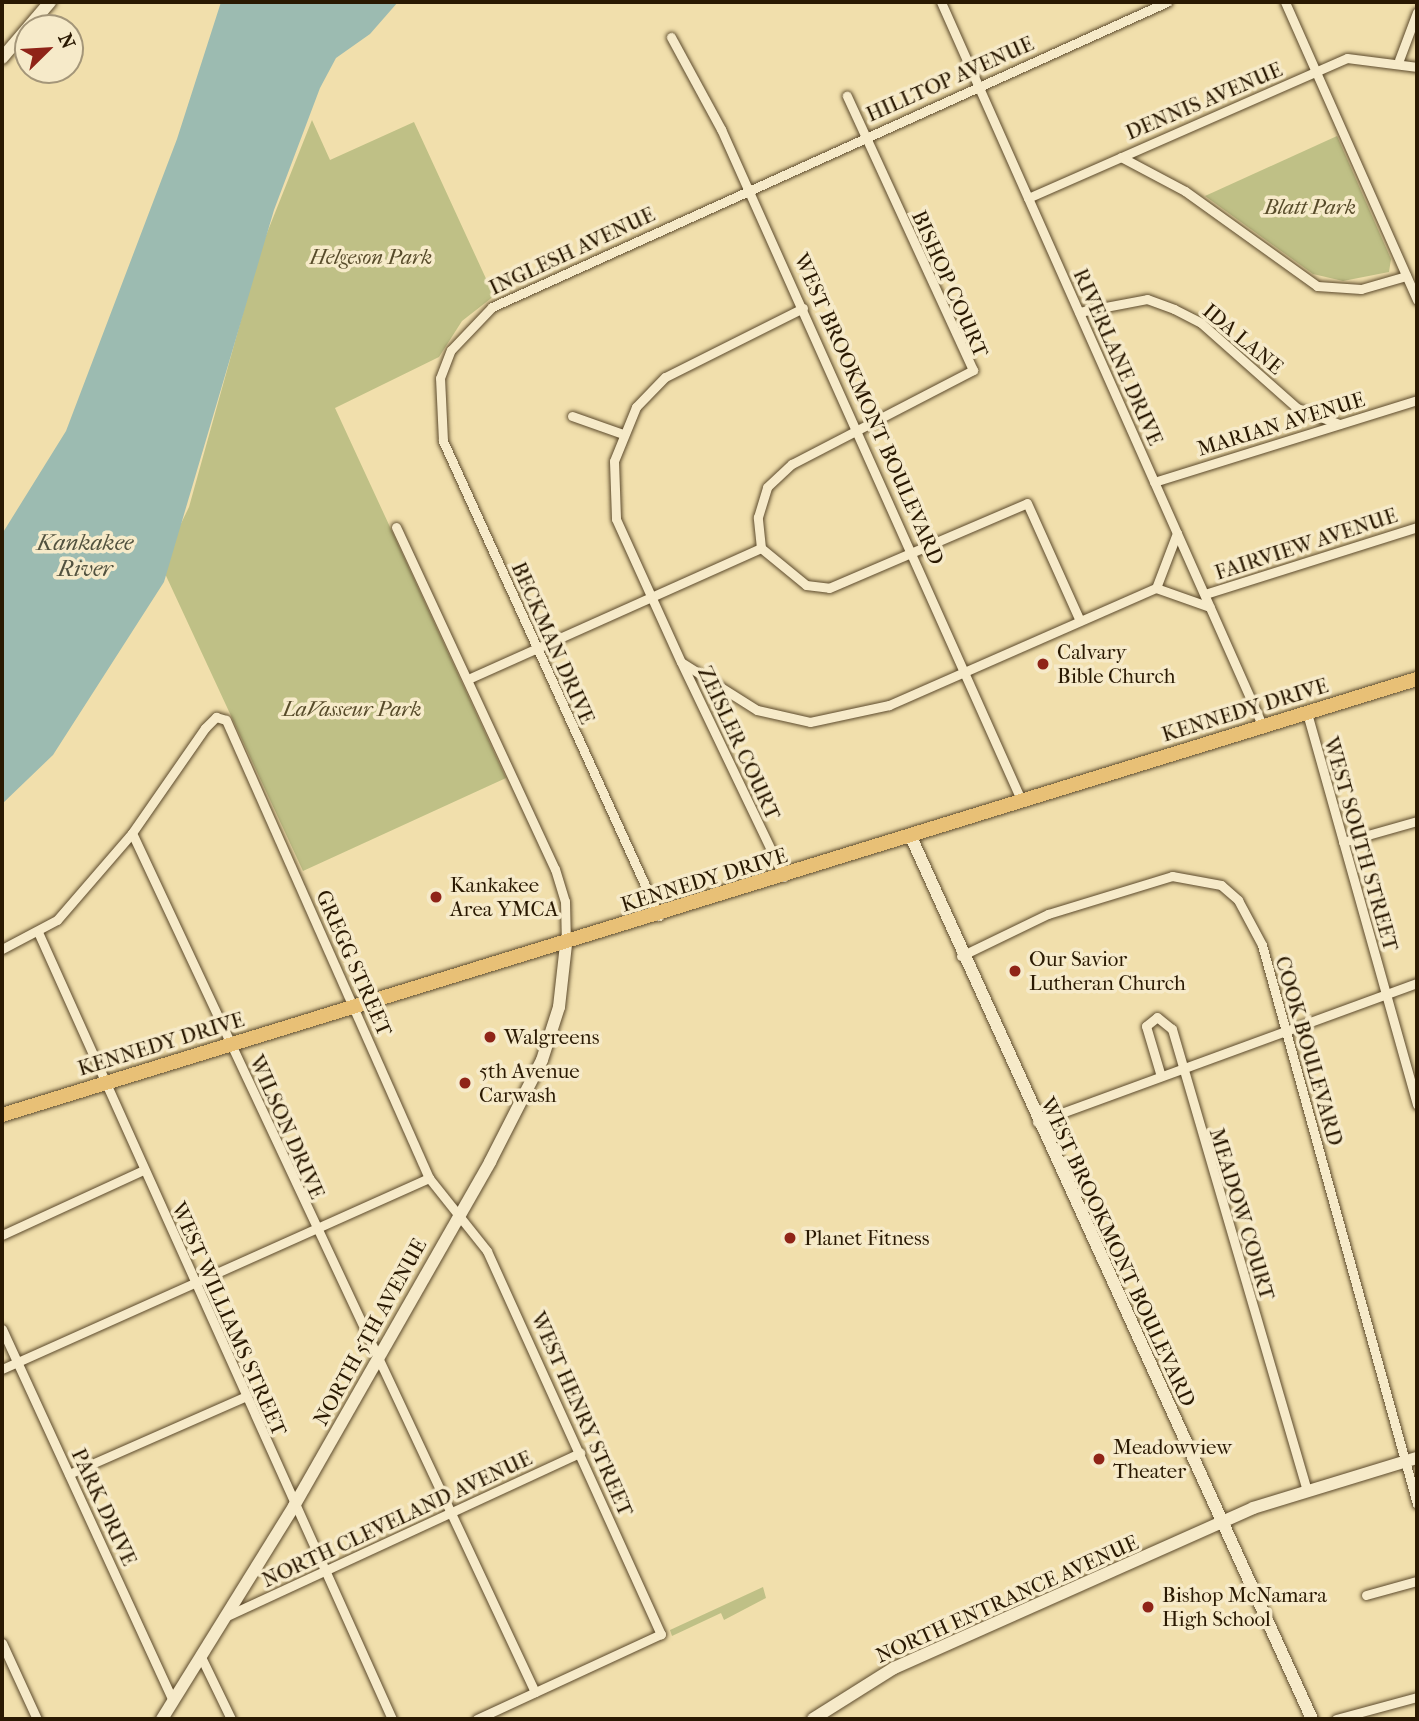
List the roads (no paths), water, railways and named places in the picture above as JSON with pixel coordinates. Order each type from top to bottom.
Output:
[{"type":"main road","points":[[2,58],[50,2]]},
{"type":"main road","name":"KENNEDY DRIVE","points":[[2,1115],[355,1005],[566,945],[1417,679]]},
{"type":"main road","name":"WEST BROOKMONT BOULEVARD","points":[[911,837],[961,956],[1312,1719]]},
{"type":"main road","name":"NORTH 5TH AVENUE","points":[[162,1719],[202,1659],[294,1506],[459,1214],[542,1060],[559,1007],[566,945]]},
{"type":"main road","name":"NORTH ENTRANCE AVENUE","points":[[813,1719],[894,1668],[1221,1522],[1307,1490],[1417,1458]]},
{"type":"street","name":"RIVERLANE DRIVE","points":[[941,2],[1264,727]]},
{"type":"street","name":"HILLTOP AVENUE","points":[[749,190],[1167,2]]},
{"type":"street","points":[[1284,2],[1417,300]]},
{"type":"street","points":[[1399,60],[1417,12]]},
{"type":"street","name":"WEST BROOKMONT BOULEVARD","points":[[671,37],[749,190],[967,671],[1022,802]]},
{"type":"street","name":"DENNIS AVENUE","points":[[1028,198],[1347,58],[1399,60],[1417,67]]},
{"type":"street","name":"BISHOP COURT","points":[[847,96],[973,370],[858,429]]},
{"type":"street","points":[[1121,156],[1163,177],[1317,286],[1361,289],[1406,276]]},
{"type":"street","name":"INGLESH AVENUE","points":[[440,378],[467,326],[492,307],[749,190]]},
{"type":"street","name":"IDA LANE","points":[[1079,312],[1147,299],[1174,309],[1201,323],[1297,408],[1339,424]]},
{"type":"street","points":[[572,416],[623,434],[665,377],[803,308]]},
{"type":"street","name":"BECKMAN DRIVE","points":[[440,378],[443,441],[659,916]]},
{"type":"street","name":"MARIAN AVENUE","points":[[1154,482],[1417,400]]},
{"type":"street","points":[[858,429],[792,464],[767,487],[758,517],[761,548],[806,585],[829,588],[1027,503],[1080,621]]},
{"type":"street","name":"ZEISLER COURT","points":[[623,434],[614,461],[616,519],[650,597],[784,877]]},
{"type":"street","points":[[396,527],[562,885],[566,945]]},
{"type":"street","name":"FAIRVIEW AVENUE","points":[[1205,594],[1417,527]]},
{"type":"street","points":[[681,662],[757,710],[810,722],[889,705],[1156,588],[1177,533]]},
{"type":"street","points":[[468,679],[761,548]]},
{"type":"street","name":"FAIRVIEW AVENUE","points":[[1156,588],[1210,607]]},
{"type":"street","name":"WEST SOUTH STREET","points":[[1307,713],[1417,1105]]},
{"type":"street","name":"GREGG STREET","points":[[132,832],[205,728],[216,717],[226,720],[355,1005],[429,1178],[459,1214]]},
{"type":"street","points":[[1343,842],[1417,821]]},
{"type":"street","points":[[2,949],[38,932],[88,887],[132,832]]},
{"type":"street","name":"WILSON DRIVE","points":[[132,832],[314,1231],[378,1356],[535,1692]]},
{"type":"street","name":"COOK BOULEVARD","points":[[961,956],[1106,893],[1172,876],[1221,885],[1251,921],[1285,1027],[1417,1504]]},
{"type":"street","name":"WEST WILLIAMS STREET","points":[[38,932],[244,1397],[392,1719]]},
{"type":"street","points":[[1037,1122],[1180,1065],[1417,984]]},
{"type":"street","name":"MEADOW COURT","points":[[1160,1073],[1146,1026],[1157,1017],[1172,1029],[1180,1065],[1307,1490]]},
{"type":"street","points":[[2,1235],[143,1170]]},
{"type":"street","points":[[2,1369],[429,1178]]},
{"type":"street","name":"WEST HENRY STREET","points":[[459,1214],[487,1251],[661,1634],[535,1692]]},
{"type":"street","name":"PARK DRIVE","points":[[2,1329],[173,1700]]},
{"type":"street","points":[[69,1474],[244,1397]]},
{"type":"street","name":"NORTH CLEVELAND AVENUE","points":[[229,1615],[580,1453]]},
{"type":"street","points":[[1366,1595],[1417,1581]]},
{"type":"street","points":[[2,1643],[37,1719]]},
{"type":"street","points":[[202,1659],[231,1719]]},
{"type":"street","points":[[477,1719],[535,1692]]},
{"type":"street","points":[[1336,1719],[1417,1697]]},
{"type":"water","name":"Kankakee River","points":[[221,2],[398,2],[370,34],[336,58],[320,88],[274,210],[164,582],[53,755],[2,804],[2,534],[66,431],[177,139]]},
{"type":"place","name":"Calvary Bible Church","points":[[1043,664]]},
{"type":"place","name":"Kankakee Area YMCA","points":[[436,897]]},
{"type":"place","name":"Our Savior Lutheran Church","points":[[1015,971]]},
{"type":"place","name":"Walgreens","points":[[490,1037]]},
{"type":"place","name":"5th Avenue Carwash","points":[[465,1083]]},
{"type":"place","name":"Planet Fitness","points":[[790,1238]]},
{"type":"place","name":"Meadowview Theater","points":[[1099,1459]]},
{"type":"place","name":"Bishop McNamara High School","points":[[1148,1607]]},
{"type":"park label","name":"Blatt Park","points":[[1310,207]]},
{"type":"park label","name":"Helgeson Park","points":[[371,257]]},
{"type":"park label","name":"LaVasseur Park","points":[[352,709]]}]
